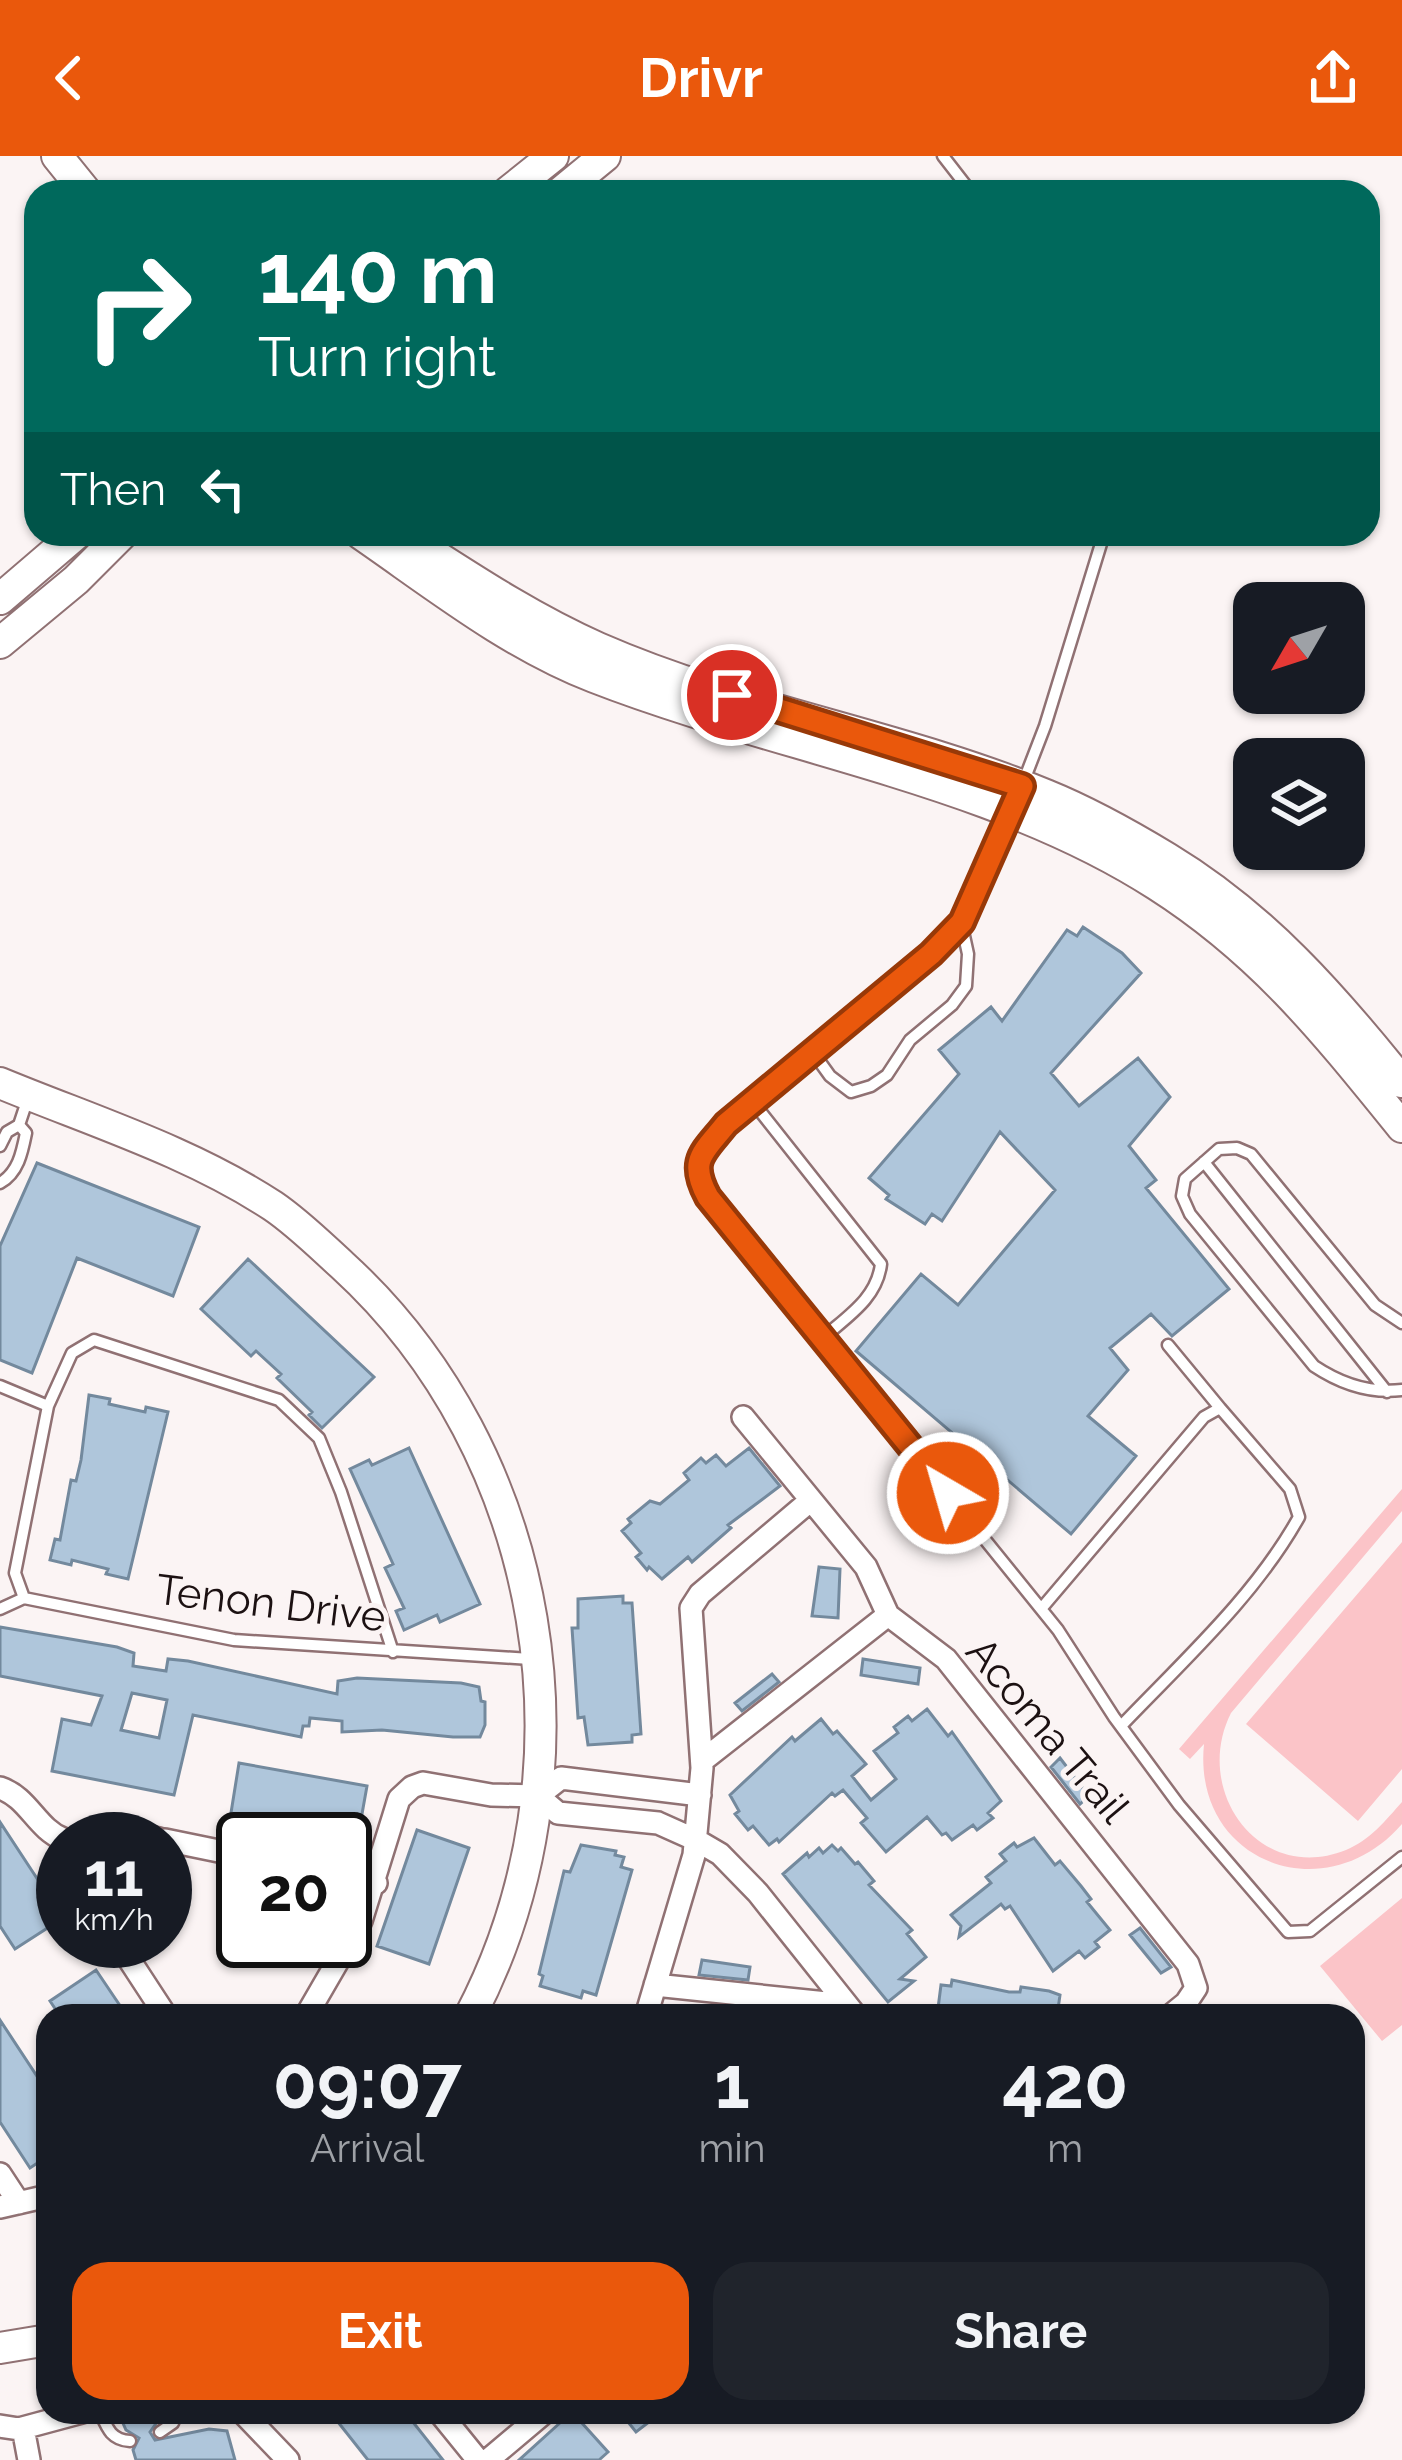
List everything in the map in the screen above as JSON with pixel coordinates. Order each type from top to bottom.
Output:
[{"type":"street","points":[[57,156],[76,180]]},
{"type":"street","points":[[523,180],[553,156]]},
{"type":"street","points":[[576,180],[605,156]]},
{"type":"street","points":[[0,598],[62,546]]},
{"type":"street","points":[[0,643],[110,546]]},
{"type":"street","points":[[382,546],[525,628]]},
{"type":"street","points":[[418,546],[589,675],[682,709],[1014,798],[1155,884],[1238,944],[1323,1008],[1402,1082]]},
{"type":"street","points":[[1323,1008],[1402,1127]]},
{"type":"street","points":[[16,1101],[169,1150],[277,1209],[390,1314],[463,1419],[503,1505],[528,1589],[542,1730],[538,1796],[516,1902],[476,2004]]},
{"type":"street","name":"Acoma Trail","points":[[743,1417],[866,1567],[888,1616],[946,1659],[1188,1964],[1196,1988],[1185,2004]]},
{"type":"street","points":[[650,2004],[696,1840],[702,1761],[692,1608],[700,1594],[812,1500]]},
{"type":"street","points":[[702,1761],[888,1616]]},
{"type":"street","points":[[538,1796],[561,1778],[700,1795]]},
{"type":"street","points":[[314,2004],[346,1952],[376,1883],[397,1804],[412,1786],[432,1783],[491,1795],[538,1796],[558,1813],[658,1823],[696,1840],[720,1854],[758,1893],[845,2004]]},
{"type":"street","points":[[0,1788],[17,1795],[36,1817]]},
{"type":"street","points":[[642,1822],[646,1788]]},
{"type":"street","points":[[372,1882],[376,1883]]},
{"type":"street","points":[[135,1968],[158,2004]]},
{"type":"street","points":[[656,1984],[800,2004]]},
{"type":"street","points":[[0,2174],[9,2205]]},
{"type":"street","points":[[0,2348],[36,2342]]},
{"type":"street","points":[[254,2424],[288,2460]]},
{"type":"street","points":[[449,2424],[478,2460]]},
{"type":"street","points":[[488,2460],[531,2424]]},
{"type":"street","points":[[11,2427],[29,2460]]},
{"type":"lane","points":[[943,156],[962,180]]},
{"type":"lane","points":[[1100,546],[1045,725],[962,922],[931,954],[726,1124],[699,1158],[696,1175],[708,1197],[1041,1610],[1179,1805],[1288,1932],[1310,1931],[1402,1857]]},
{"type":"lane","points":[[812,1051],[830,1076],[851,1092],[886,1075],[910,1040],[952,1005],[966,986],[968,954],[962,922]]},
{"type":"lane","points":[[0,1146],[16,1101]]},
{"type":"lane","points":[[0,1183],[13,1175],[24,1144],[26,1133],[16,1101]]},
{"type":"lane","points":[[752,1101],[880,1264],[879,1280],[863,1304],[824,1337]]},
{"type":"lane","points":[[1402,1323],[1375,1305],[1251,1154],[1237,1148],[1219,1149],[1185,1179],[1182,1196],[1190,1214],[1314,1366],[1340,1383],[1387,1392],[1402,1390]]},
{"type":"lane","points":[[1204,1162],[1387,1392]]},
{"type":"lane","points":[[0,1609],[24,1598],[15,1573],[48,1406],[72,1352],[94,1340],[279,1400],[319,1438],[393,1652]]},
{"type":"lane","points":[[1121,1726],[1216,1626],[1283,1546],[1299,1517],[1290,1490],[1168,1345]]},
{"type":"lane","points":[[0,1386],[48,1406]]},
{"type":"lane","points":[[1041,1610],[1204,1418],[1220,1408]]},
{"type":"lane","name":"Tenon Drive","points":[[24,1598],[234,1640],[538,1659]]},
{"type":"lane","points":[[106,2424],[118,2440],[130,2441]]},
{"type":"lane","points":[[160,2432],[170,2424]]},
{"type":"shaded area","points":[[1402,1489],[1402,1511],[1231,1713],[1221,1742],[1220,1772],[1227,1799],[1241,1824],[1261,1842],[1286,1854],[1314,1857],[1355,1846],[1402,1802],[1402,1824],[1371,1851],[1337,1865],[1303,1869],[1270,1862],[1241,1845],[1219,1819],[1206,1785],[1204,1744],[1190,1759],[1179,1749]]},
{"type":"shaded area","points":[[1402,1542],[1402,1769],[1358,1821],[1246,1724]]},
{"type":"shaded area","points":[[1402,1898],[1402,2025],[1382,2041],[1365,2020],[1365,2004],[1351,2004],[1320,1966]]},
{"type":"building","points":[[1083,927],[1122,953],[1141,973],[1051,1073],[1079,1106],[1138,1058],[1170,1097],[1129,1146],[1156,1180],[1146,1188],[1229,1289],[1172,1336],[1151,1314],[1110,1348],[1128,1370],[1088,1416],[1136,1456],[1071,1534],[856,1351],[921,1274],[958,1305],[1055,1190],[1000,1132],[942,1221],[932,1214],[925,1224],[886,1199],[889,1195],[869,1178],[959,1074],[939,1050],[991,1007],[1002,1021],[1067,930],[1077,936]]},
{"type":"building","points":[[37,1163],[199,1227],[173,1296],[77,1258],[32,1373],[0,1360],[0,1246]]},
{"type":"building","points":[[248,1259],[374,1377],[322,1428],[277,1378],[281,1374],[256,1351],[251,1356],[201,1309]]},
{"type":"building","points":[[89,1395],[145,1412],[146,1407],[168,1412],[128,1579],[72,1560],[71,1565],[50,1560],[55,1539],[60,1540],[71,1480],[76,1481],[81,1460]]},
{"type":"building","points":[[409,1448],[480,1604],[440,1622],[437,1615],[404,1630],[396,1611],[404,1608],[385,1568],[393,1564],[350,1469],[369,1460],[372,1465]]},
{"type":"building","points":[[749,1448],[780,1486],[728,1525],[731,1528],[692,1562],[688,1557],[662,1579],[649,1567],[647,1570],[636,1557],[641,1553],[622,1531],[631,1523],[628,1519],[650,1501],[660,1504],[689,1480],[684,1473],[701,1458],[706,1463],[716,1455],[726,1466]]},
{"type":"building","points":[[819,1567],[840,1569],[838,1618],[812,1616]]},
{"type":"building","points":[[623,1596],[623,1603],[632,1603],[641,1734],[632,1735],[632,1742],[588,1745],[584,1717],[578,1718],[572,1628],[578,1628],[578,1599]]},
{"type":"building","points":[[0,1627],[117,1647],[134,1653],[133,1666],[166,1671],[168,1659],[188,1661],[337,1694],[338,1681],[357,1678],[461,1683],[479,1687],[485,1725],[480,1737],[453,1737],[382,1730],[342,1732],[342,1721],[310,1718],[301,1737],[193,1715],[174,1795],[52,1771],[62,1719],[91,1725],[102,1696],[0,1676]],"holes":[[[132,1693],[167,1700],[159,1738],[121,1730]]]},
{"type":"building","points":[[863,1659],[920,1668],[918,1684],[861,1675]]},
{"type":"building","points":[[772,1674],[779,1682],[742,1711],[735,1703]]},
{"type":"building","points":[[927,1709],[948,1736],[952,1732],[1001,1801],[988,1813],[993,1818],[977,1830],[973,1825],[952,1840],[927,1817],[886,1852],[861,1823],[867,1818],[843,1790],[835,1796],[832,1793],[779,1842],[769,1845],[735,1814],[739,1811],[730,1795],[792,1737],[795,1741],[821,1719],[866,1764],[852,1776],[871,1800],[896,1779],[874,1751],[898,1733],[894,1727]]},
{"type":"building","points":[[1060,1758],[1089,1796],[1080,1804],[1051,1767]]},
{"type":"building","points":[[239,1763],[367,1786],[362,1812],[231,1812]]},
{"type":"building","points":[[0,1822],[36,1877],[36,1935],[15,1949],[0,1926]]},
{"type":"building","points":[[417,1830],[469,1848],[429,1964],[377,1946]]},
{"type":"building","points":[[1034,1838],[1055,1865],[1060,1861],[1081,1886],[1091,1899],[1087,1902],[1110,1930],[1085,1958],[1079,1951],[1053,1971],[1010,1906],[1005,1909],[1001,1904],[959,1937],[961,1926],[951,1915],[991,1883],[986,1877],[1006,1861],[1000,1854],[1014,1843],[1017,1847]]},
{"type":"building","points":[[581,1845],[616,1851],[615,1855],[624,1857],[621,1867],[632,1870],[596,1995],[583,1991],[581,1998],[540,1986],[543,1976],[539,1974],[564,1871],[570,1872]]},
{"type":"building","points":[[832,1845],[858,1862],[874,1881],[869,1885],[912,1930],[907,1934],[926,1957],[900,1979],[914,1981],[888,2002],[783,1874],[807,1853],[809,1857],[819,1848],[823,1853]]},
{"type":"building","points":[[1140,1928],[1171,1967],[1161,1973],[1130,1935]]},
{"type":"building","points":[[702,1960],[750,1967],[748,1980],[699,1975]]},
{"type":"building","points":[[96,1970],[119,2004],[52,2004]]},
{"type":"building","points":[[952,1980],[1009,1992],[1020,1992],[1021,1987],[1060,1995],[1059,2004],[939,2004],[941,1985],[951,1986]]},
{"type":"building","points":[[0,2020],[36,2075],[36,2164],[30,2168],[0,2122]]},
{"type":"building","points":[[123,2424],[156,2424],[150,2432],[155,2440],[209,2429],[227,2431],[235,2460],[136,2460],[133,2450],[139,2438]]},
{"type":"building","points":[[340,2424],[414,2424],[443,2460],[368,2460]]},
{"type":"building","points":[[559,2424],[583,2424],[608,2452],[599,2460],[519,2460]]},
{"type":"route","points":[[732,695],[1022,786],[1007,811],[962,922],[931,954],[726,1124],[699,1158],[696,1175],[708,1197],[948,1493]]}]
